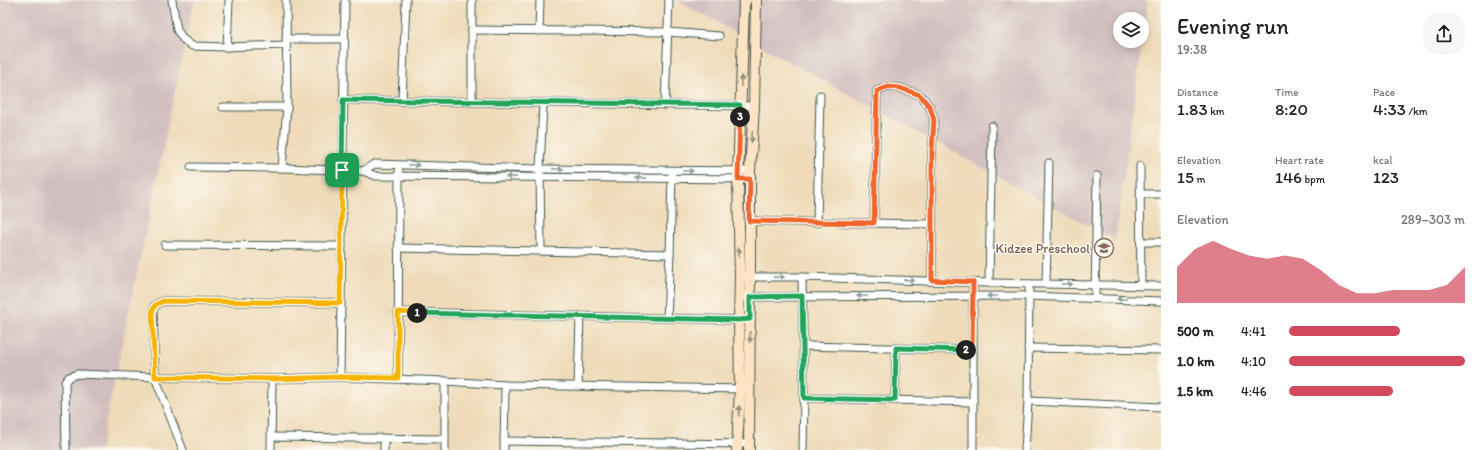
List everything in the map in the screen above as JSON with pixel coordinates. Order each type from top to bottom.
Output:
[{"type":"street","points":[[172,0],[177,30],[183,39],[192,46],[227,47],[344,39]]},
{"type":"street","points":[[227,47],[229,0]]},
{"type":"street","points":[[282,168],[287,107],[286,0]]},
{"type":"street","points":[[340,377],[344,0]]},
{"type":"street","points":[[402,101],[406,0]]},
{"type":"street","points":[[472,0],[472,102]]},
{"type":"street","points":[[539,31],[540,0]]},
{"type":"street","points":[[665,105],[669,0]]},
{"type":"street","points":[[504,442],[749,447],[739,320],[740,277],[738,175],[744,4],[746,0]]},
{"type":"street","points":[[737,447],[745,389],[750,319],[749,221],[754,106],[756,0]]},
{"type":"street","points":[[472,30],[668,32],[719,36]]},
{"type":"street","points":[[874,223],[877,91],[888,87],[900,88],[920,95],[930,107],[934,120],[932,151],[932,280]]},
{"type":"street","points":[[817,222],[820,95]]},
{"type":"street","points":[[343,100],[754,106]]},
{"type":"street","points":[[541,251],[540,169],[543,103]]},
{"type":"street","points":[[223,107],[287,107]]},
{"type":"street","points":[[989,283],[992,126]]},
{"type":"street","points":[[1046,284],[1049,163]]},
{"type":"street","points":[[363,171],[374,164],[540,169],[672,170],[738,175]]},
{"type":"street","points":[[398,378],[398,248],[400,165]]},
{"type":"street","points":[[1140,166],[1141,286]]},
{"type":"street","points":[[191,167],[363,171],[376,176],[399,175],[672,179],[750,175]]},
{"type":"street","points":[[667,318],[672,170]]},
{"type":"street","points":[[1094,298],[1097,176]]},
{"type":"street","points":[[1141,194],[1161,194]]},
{"type":"street","points":[[749,221],[932,224]]},
{"type":"street","points":[[1141,242],[1161,242]]},
{"type":"street","points":[[165,245],[342,246]]},
{"type":"street","points":[[398,248],[670,254]]},
{"type":"street","points":[[740,277],[802,276],[989,283],[1161,286]]},
{"type":"street","points":[[802,276],[804,398],[803,450]]},
{"type":"street","points":[[973,282],[973,450]]},
{"type":"street","points":[[1025,450],[1028,401],[1029,284]]},
{"type":"street","points":[[739,296],[1028,296],[1161,301]]},
{"type":"street","points":[[183,450],[155,377],[152,312],[155,305],[163,301],[340,303]]},
{"type":"street","points":[[398,312],[739,320],[750,319]]},
{"type":"street","points":[[578,386],[580,316]]},
{"type":"street","points":[[803,346],[972,350]]},
{"type":"street","points":[[895,400],[896,348]]},
{"type":"street","points":[[1028,348],[1161,350]]},
{"type":"street","points":[[66,450],[65,382],[69,377],[77,374],[272,379],[340,377],[398,378],[505,385],[745,389]]},
{"type":"street","points":[[272,379],[272,450]]},
{"type":"street","points":[[445,381],[445,450]]},
{"type":"street","points":[[504,450],[505,385]]},
{"type":"street","points":[[804,398],[973,402]]},
{"type":"street","points":[[1028,401],[1161,407]]},
{"type":"street","points":[[272,437],[445,439]]},
{"type":"street","points":[[384,438],[384,450]]},
{"type":"shaded area","points":[[0,0],[194,0],[100,450],[0,450]]},
{"type":"shaded area","points":[[676,0],[1148,0],[1146,12],[1113,12],[1113,48],[1141,48],[1115,240]]},
{"type":"place","name":"Kidzee Preschool","points":[[1104,248]]},
{"type":"route","points":[[888,87],[900,88],[920,95],[930,107],[934,120],[932,151],[932,280],[973,282],[972,350],[896,348],[895,400],[804,398],[802,296],[750,297],[750,319],[739,320],[398,312],[398,378],[340,377],[272,379],[155,377],[152,312],[155,305],[163,301],[340,303],[342,170],[343,100],[740,105],[738,179],[750,179],[749,221],[874,223],[877,91],[888,87]]}]
